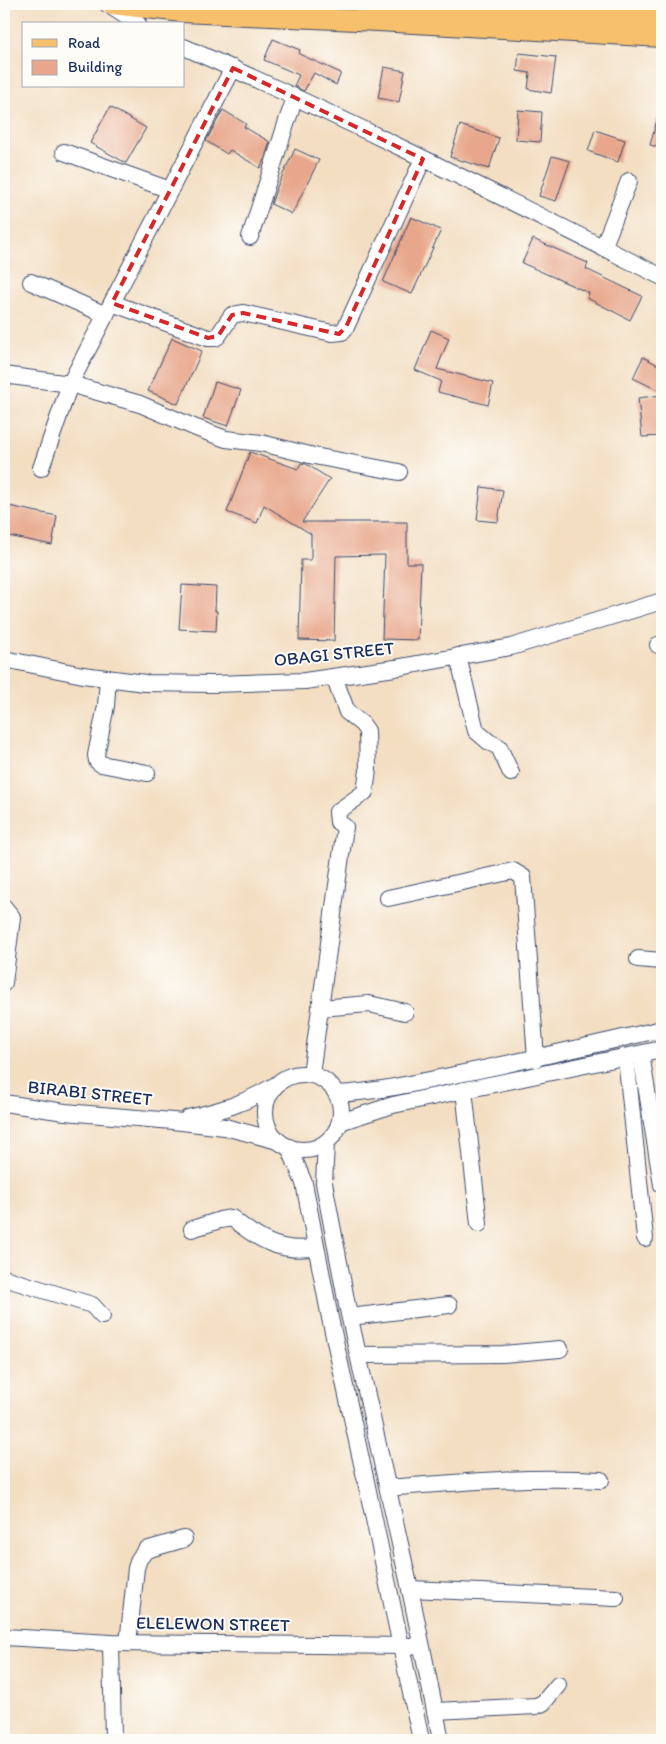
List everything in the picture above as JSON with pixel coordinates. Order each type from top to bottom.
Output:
[{"type":"main road","points":[[112,4],[183,18],[378,21],[662,37]]},
{"type":"main road","points":[[388,4],[594,9],[662,19]]},
{"type":"street","points":[[107,4],[135,22]]},
{"type":"street","points":[[185,47],[233,68],[423,159],[662,277]]},
{"type":"street","points":[[40,468],[70,384],[233,68]]},
{"type":"street","points":[[250,237],[295,98]]},
{"type":"street","points":[[64,152],[170,190]]},
{"type":"street","points":[[31,282],[109,309],[208,338],[218,336],[232,315],[243,313],[332,333],[342,332],[385,245],[423,159]]},
{"type":"street","points":[[603,248],[629,181]]},
{"type":"street","points":[[4,375],[70,384],[140,404],[226,439],[261,443],[314,456],[399,472]]},
{"type":"street","name":"OBAGI STREET","points":[[4,659],[83,675],[145,682],[213,684],[305,681],[395,668],[511,647],[662,601]]},
{"type":"street","points":[[458,656],[476,731],[489,742],[499,747],[511,773]]},
{"type":"street","points":[[311,1074],[345,827],[338,822],[337,812],[364,792],[368,770],[367,731],[362,724],[347,712],[334,677]]},
{"type":"street","points":[[108,678],[106,706],[96,755],[97,761],[101,764],[147,773]]},
{"type":"street","points":[[388,898],[513,872],[523,877],[536,1059]]},
{"type":"street","points":[[4,983],[8,912]]},
{"type":"street","points":[[638,959],[662,961]]},
{"type":"street","points":[[320,1008],[370,1004],[405,1012]]},
{"type":"street","points":[[337,1094],[381,1090],[536,1059],[662,1029]]},
{"type":"street","points":[[340,1122],[394,1105],[662,1049]]},
{"type":"street","points":[[634,1056],[662,1185]]},
{"type":"street","points":[[634,1056],[645,1238]]},
{"type":"street","points":[[298,1074],[311,1074],[326,1081],[337,1094],[342,1112],[335,1134],[326,1143],[302,1150],[225,1127],[173,1120],[222,1111],[250,1100],[286,1078],[298,1074]]},
{"type":"street","points":[[276,1085],[269,1095],[265,1107],[266,1119],[270,1131],[284,1144],[304,1183],[337,1352],[421,1740]]},
{"type":"street","points":[[464,1090],[480,1224]]},
{"type":"street","name":"BIRABI STREET","points":[[4,1103],[65,1112],[173,1120]]},
{"type":"street","points":[[326,1143],[324,1183],[350,1317],[441,1740]]},
{"type":"street","points":[[192,1228],[232,1218],[260,1239],[287,1249],[302,1250],[316,1248]]},
{"type":"street","points":[[4,1278],[92,1304],[102,1316]]},
{"type":"street","points":[[350,1317],[449,1304]]},
{"type":"street","points":[[359,1355],[503,1354],[560,1348]]},
{"type":"street","points":[[388,1488],[556,1477],[601,1480]]},
{"type":"street","points":[[128,1643],[136,1568],[139,1559],[146,1550],[184,1539]]},
{"type":"street","points":[[410,1589],[616,1598]]},
{"type":"street","name":"ELELEWON STREET","points":[[4,1637],[111,1643],[421,1646]]},
{"type":"street","points":[[111,1643],[113,1740]]},
{"type":"street","points":[[435,1711],[536,1706],[543,1702],[558,1686]]},
{"type":"highlighted area","points":[[233,68],[423,159],[346,327],[339,334],[243,313],[232,315],[218,336],[208,338],[112,303]]},
{"type":"building","points":[[273,39],[300,50],[299,54],[341,73],[336,85],[314,73],[304,91],[294,86],[299,75],[264,60]]},
{"type":"building","points":[[519,53],[556,57],[551,93],[528,89],[530,73],[517,71]]},
{"type":"building","points":[[384,67],[405,71],[399,102],[378,98]]},
{"type":"building","points":[[110,107],[146,128],[126,163],[90,143]]},
{"type":"building","points":[[223,110],[246,124],[244,127],[270,142],[260,168],[230,150],[227,154],[206,141]]},
{"type":"building","points":[[518,110],[542,112],[540,142],[516,140]]},
{"type":"building","points":[[659,113],[662,113],[662,148],[650,145]]},
{"type":"building","points":[[460,125],[499,138],[489,169],[450,157]]},
{"type":"building","points":[[595,130],[625,140],[618,162],[588,151]]},
{"type":"building","points":[[295,149],[319,160],[292,214],[271,204]]},
{"type":"building","points":[[552,156],[570,161],[556,201],[539,196]]},
{"type":"building","points":[[411,217],[441,230],[412,294],[383,282]]},
{"type":"building","points":[[533,239],[588,263],[586,269],[642,296],[630,320],[587,298],[589,293],[522,263]]},
{"type":"building","points":[[431,330],[449,338],[437,369],[493,383],[488,405],[438,392],[441,381],[415,370]]},
{"type":"building","points":[[172,338],[202,351],[178,404],[148,391]]},
{"type":"building","points":[[643,357],[662,367],[662,392],[633,378]]},
{"type":"building","points":[[215,382],[241,390],[228,426],[203,418]]},
{"type":"building","points":[[662,395],[662,436],[642,437],[638,398]]},
{"type":"building","points":[[250,452],[298,469],[301,463],[306,464],[330,479],[302,522],[407,522],[407,563],[421,563],[418,640],[382,639],[385,555],[336,556],[334,641],[299,640],[301,560],[311,560],[311,534],[264,505],[257,523],[227,512]]},
{"type":"building","points":[[481,487],[503,490],[498,522],[477,520]]},
{"type":"building","points":[[4,505],[57,516],[52,545],[4,535]]},
{"type":"building","points":[[182,585],[216,587],[216,631],[179,629]]}]
